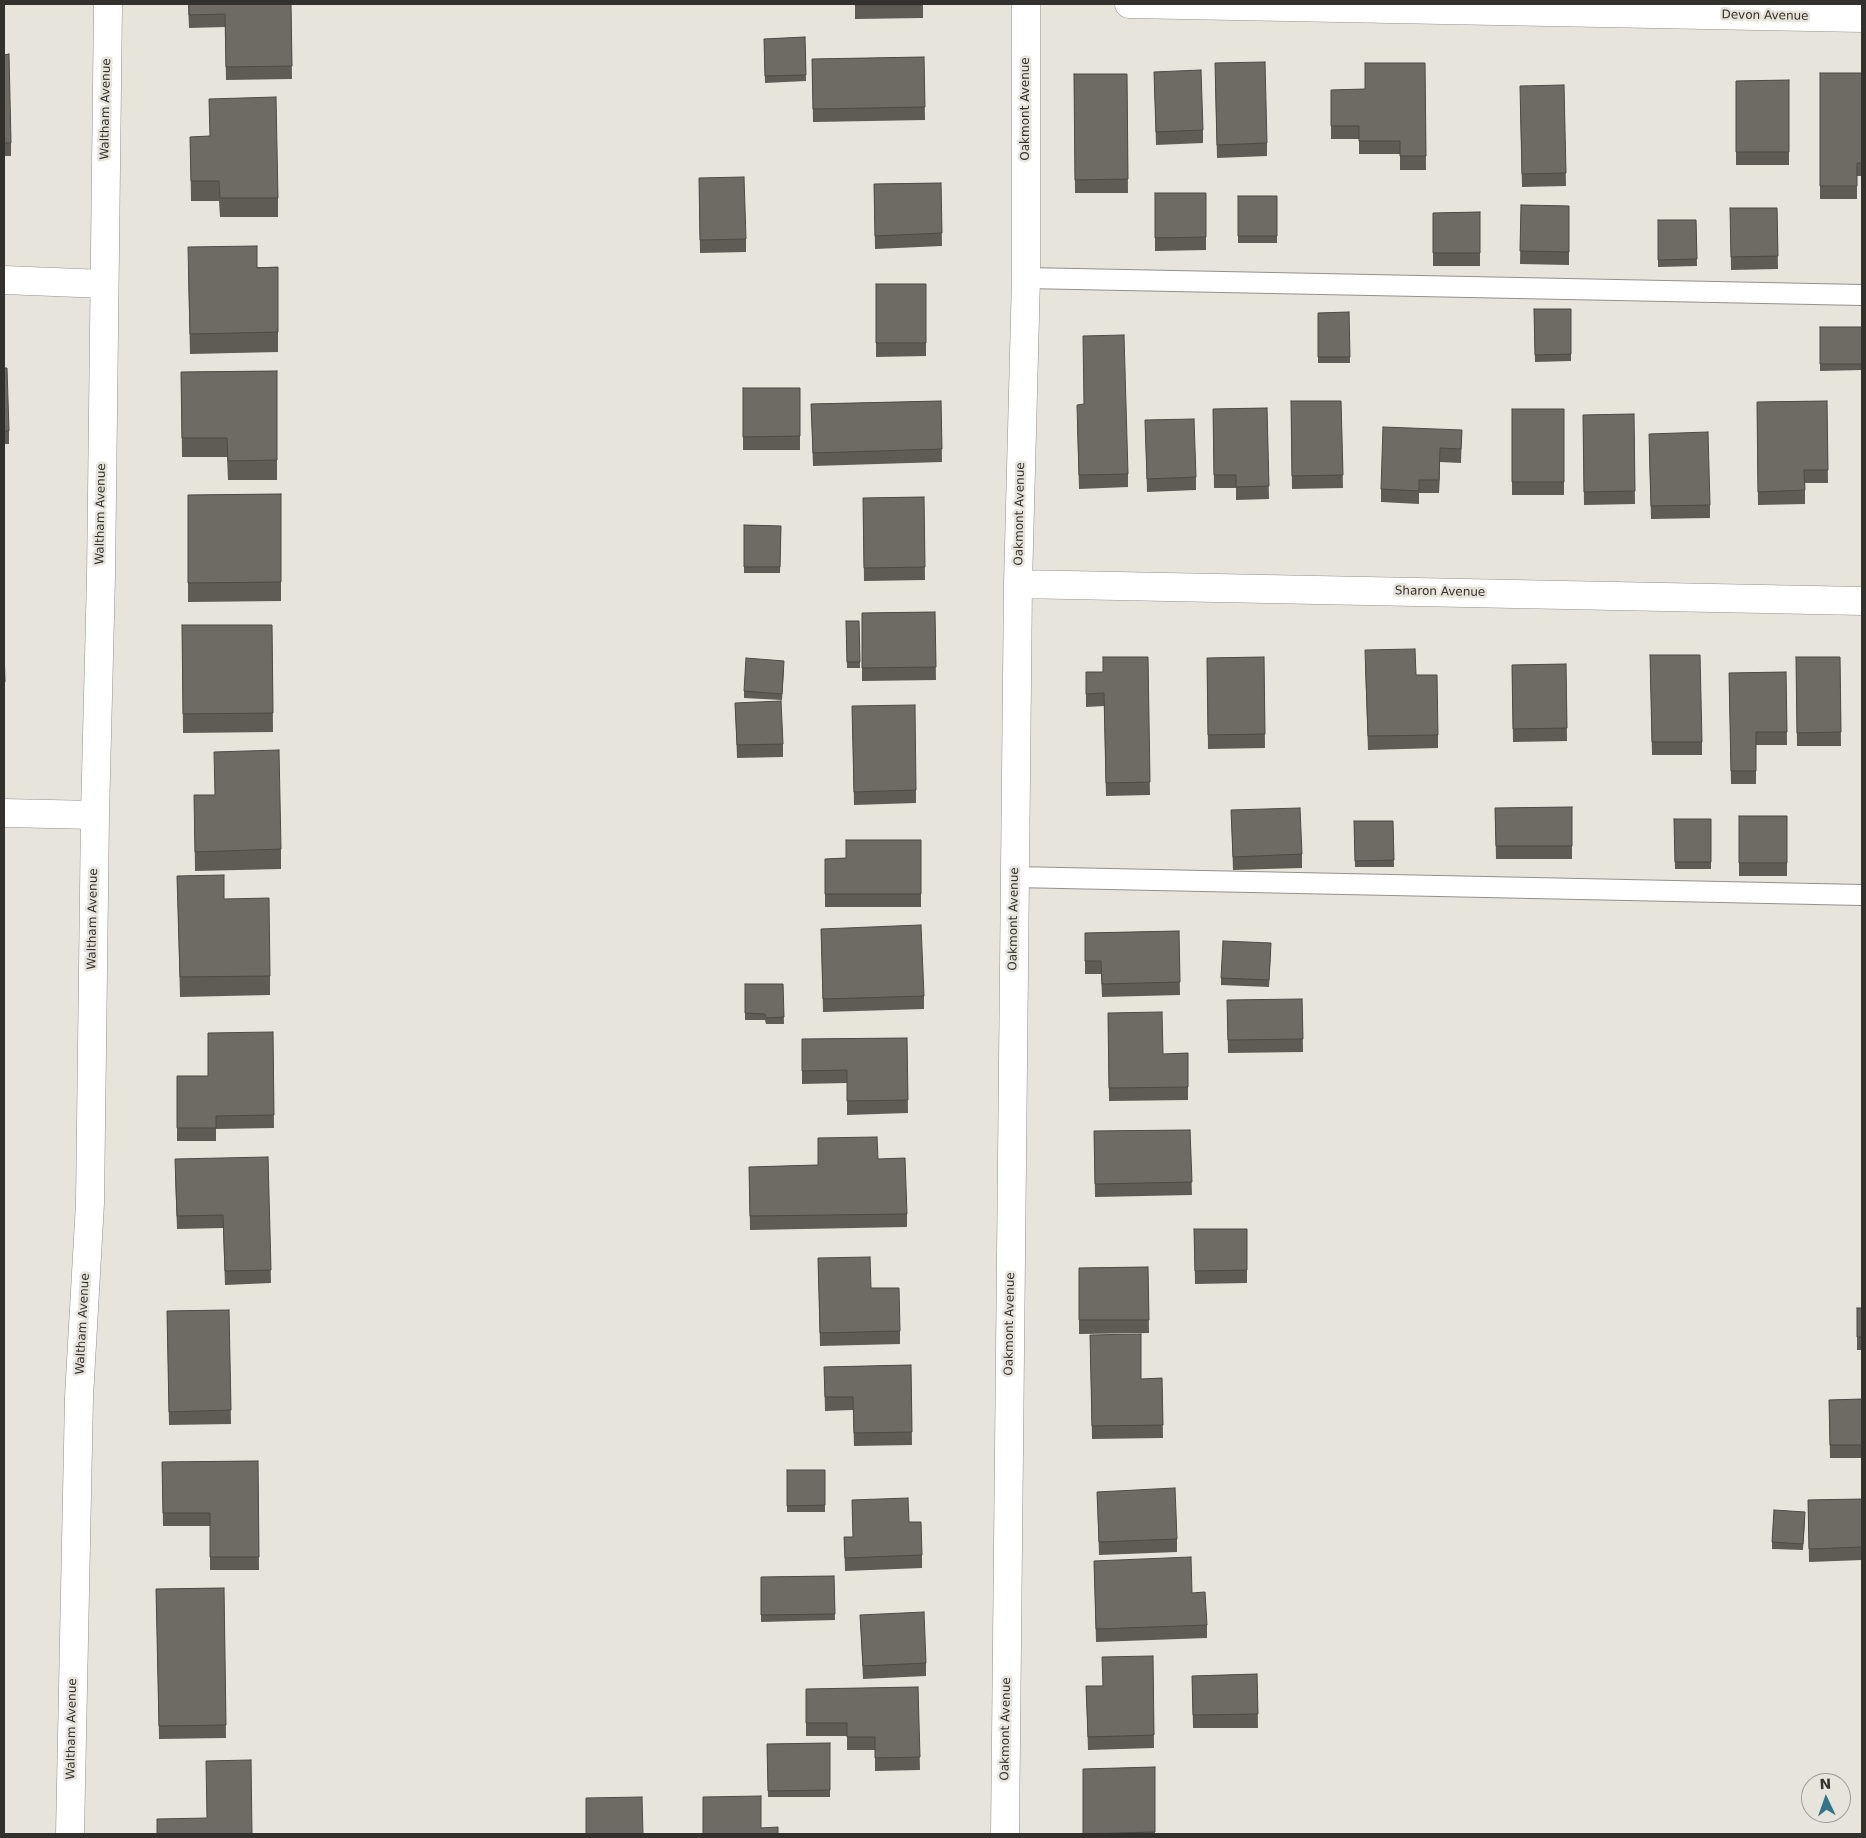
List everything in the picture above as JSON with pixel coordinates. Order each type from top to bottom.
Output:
[{"type":"street","name":"Waltham Avenue","points":[[70,1834],[79,1397],[90,1203],[94,815],[101,577],[108,4]]},
{"type":"street","name":"Oakmont Avenue","points":[[1005,1834],[1014,877],[1018,584],[1026,278],[1026,4]]},
{"type":"street","name":"Devon Avenue","points":[[1128,4],[1862,18]]},
{"type":"street","points":[[4,280],[104,284]]},
{"type":"street","name":"Sharon Avenue","points":[[1018,584],[1862,601]]},
{"type":"street","points":[[4,813],[94,815]]},
{"type":"lane","points":[[1026,278],[1862,295]]},
{"type":"lane","points":[[1014,877],[1862,895]]},
{"type":"building","points":[[189,4],[291,4],[292,66],[226,67],[225,14],[189,15]]},
{"type":"building","points":[[923,4],[923,5],[855,5]]},
{"type":"building","points":[[805,37],[806,75],[765,76],[764,39]]},
{"type":"building","points":[[9,54],[11,143],[4,143],[4,55]]},
{"type":"building","points":[[924,57],[925,107],[813,109],[812,59]]},
{"type":"building","points":[[1265,62],[1267,143],[1217,145],[1215,63]]},
{"type":"building","points":[[1365,63],[1425,63],[1426,156],[1400,156],[1400,141],[1359,141],[1359,126],[1331,126],[1331,90],[1365,89]]},
{"type":"building","points":[[1201,70],[1203,130],[1156,132],[1154,72]]},
{"type":"building","points":[[1820,73],[1862,73],[1862,163],[1857,163],[1857,186],[1820,186]]},
{"type":"building","points":[[1074,74],[1127,74],[1128,179],[1075,180]]},
{"type":"building","points":[[1789,80],[1789,152],[1736,152],[1736,81]]},
{"type":"building","points":[[1564,85],[1566,173],[1522,174],[1520,86]]},
{"type":"building","points":[[276,97],[278,198],[220,198],[219,181],[191,181],[190,137],[210,136],[209,99]]},
{"type":"building","points":[[744,177],[746,239],[700,240],[699,178]]},
{"type":"building","points":[[941,183],[942,233],[875,236],[874,184]]},
{"type":"building","points":[[1155,193],[1206,193],[1206,237],[1155,238]]},
{"type":"building","points":[[1238,196],[1277,196],[1277,236],[1238,236]]},
{"type":"building","points":[[1521,205],[1569,206],[1569,252],[1520,251]]},
{"type":"building","points":[[1730,208],[1777,208],[1778,256],[1731,257]]},
{"type":"building","points":[[1480,212],[1480,253],[1433,253],[1433,213]]},
{"type":"building","points":[[1658,220],[1696,220],[1697,259],[1658,260]]},
{"type":"building","points":[[257,246],[257,268],[278,267],[278,332],[190,334],[188,247]]},
{"type":"building","points":[[876,284],[926,284],[926,343],[876,343]]},
{"type":"building","points":[[1534,309],[1571,309],[1571,354],[1535,355]]},
{"type":"building","points":[[1349,312],[1350,357],[1318,357],[1318,313]]},
{"type":"building","points":[[1820,327],[1862,327],[1862,364],[1820,364]]},
{"type":"building","points":[[1124,335],[1128,474],[1079,475],[1077,405],[1084,404],[1083,336]]},
{"type":"building","points":[[4,368],[7,368],[9,431],[4,431]]},
{"type":"building","points":[[277,371],[277,460],[228,461],[227,438],[182,438],[181,372]]},
{"type":"building","points":[[743,388],[800,388],[800,436],[743,437]]},
{"type":"building","points":[[941,401],[942,449],[813,453],[811,404]]},
{"type":"building","points":[[1291,401],[1341,401],[1343,475],[1292,476]]},
{"type":"building","points":[[1827,401],[1828,470],[1804,470],[1805,490],[1758,492],[1757,402]]},
{"type":"building","points":[[1267,408],[1269,486],[1236,487],[1236,475],[1214,475],[1213,409]]},
{"type":"building","points":[[1512,409],[1564,409],[1564,482],[1512,482]]},
{"type":"building","points":[[1634,414],[1635,491],[1584,492],[1583,415]]},
{"type":"building","points":[[1194,419],[1196,477],[1147,479],[1145,420]]},
{"type":"building","points":[[1383,427],[1462,430],[1461,449],[1440,448],[1439,480],[1419,480],[1419,491],[1381,489]]},
{"type":"building","points":[[1708,432],[1710,505],[1651,506],[1649,434]]},
{"type":"building","points":[[281,494],[281,582],[188,583],[188,495]]},
{"type":"building","points":[[924,497],[925,567],[864,568],[863,498]]},
{"type":"building","points":[[744,525],[781,526],[780,567],[744,567]]},
{"type":"building","points":[[935,612],[936,667],[862,668],[862,613]]},
{"type":"building","points":[[846,621],[859,621],[860,662],[847,662]]},
{"type":"building","points":[[182,625],[272,625],[273,713],[183,714]]},
{"type":"building","points":[[4,646],[5,682],[4,682]]},
{"type":"building","points":[[1415,649],[1416,675],[1437,675],[1438,735],[1368,736],[1365,650]]},
{"type":"building","points":[[1650,655],[1700,655],[1702,742],[1652,742]]},
{"type":"building","points":[[1103,657],[1148,657],[1150,782],[1106,783],[1104,693],[1086,694],[1086,672],[1103,672]]},
{"type":"building","points":[[1264,657],[1265,734],[1208,735],[1207,658]]},
{"type":"building","points":[[1796,657],[1840,657],[1841,732],[1797,733]]},
{"type":"building","points":[[746,658],[784,661],[782,694],[744,691]]},
{"type":"building","points":[[1566,664],[1567,728],[1513,729],[1512,665]]},
{"type":"building","points":[[1786,672],[1787,732],[1756,732],[1756,771],[1731,771],[1729,673]]},
{"type":"building","points":[[781,701],[783,744],[737,745],[735,703]]},
{"type":"building","points":[[915,705],[916,790],[854,792],[852,706]]},
{"type":"building","points":[[279,750],[281,849],[195,852],[194,795],[215,795],[214,752]]},
{"type":"building","points":[[1572,807],[1572,846],[1496,846],[1495,808]]},
{"type":"building","points":[[1300,808],[1302,854],[1233,857],[1231,810]]},
{"type":"building","points":[[1739,816],[1787,816],[1787,863],[1739,863]]},
{"type":"building","points":[[1674,819],[1711,819],[1711,862],[1675,862]]},
{"type":"building","points":[[1354,821],[1393,821],[1394,860],[1355,861]]},
{"type":"building","points":[[846,840],[921,840],[921,894],[825,894],[825,859],[846,858]]},
{"type":"building","points":[[224,875],[224,899],[269,898],[270,976],[180,977],[177,876]]},
{"type":"building","points":[[921,925],[924,996],[823,999],[821,929]]},
{"type":"building","points":[[1179,931],[1180,982],[1102,984],[1101,961],[1085,961],[1085,933]]},
{"type":"building","points":[[1223,941],[1271,943],[1269,980],[1221,978]]},
{"type":"building","points":[[745,984],[783,984],[784,1017],[766,1018],[765,1014],[745,1013]]},
{"type":"building","points":[[1302,999],[1303,1039],[1228,1040],[1227,1000]]},
{"type":"building","points":[[1162,1012],[1163,1054],[1188,1053],[1188,1087],[1109,1088],[1108,1013]]},
{"type":"building","points":[[273,1032],[274,1115],[216,1116],[216,1128],[177,1128],[177,1076],[208,1076],[208,1033]]},
{"type":"building","points":[[907,1038],[908,1100],[847,1101],[847,1070],[802,1071],[802,1039]]},
{"type":"building","points":[[1190,1130],[1192,1182],[1095,1184],[1094,1131]]},
{"type":"building","points":[[877,1137],[878,1159],[905,1158],[907,1214],[750,1216],[749,1167],[818,1165],[818,1138]]},
{"type":"building","points":[[268,1157],[271,1270],[225,1271],[223,1215],[177,1216],[175,1159]]},
{"type":"building","points":[[1194,1229],[1247,1229],[1247,1270],[1195,1271]]},
{"type":"building","points":[[870,1257],[871,1288],[899,1288],[900,1331],[820,1333],[818,1258]]},
{"type":"building","points":[[1148,1267],[1149,1320],[1079,1320],[1079,1268]]},
{"type":"building","points":[[1857,1308],[1862,1308],[1862,1337],[1857,1337]]},
{"type":"building","points":[[229,1310],[231,1410],[169,1412],[167,1311]]},
{"type":"building","points":[[1141,1334],[1141,1379],[1162,1378],[1163,1425],[1092,1426],[1090,1335]]},
{"type":"building","points":[[911,1365],[912,1432],[854,1433],[853,1397],[825,1397],[824,1367]]},
{"type":"building","points":[[1862,1399],[1862,1445],[1830,1445],[1829,1400]]},
{"type":"building","points":[[258,1461],[259,1557],[210,1557],[210,1513],[163,1513],[162,1462]]},
{"type":"building","points":[[787,1470],[825,1470],[825,1505],[787,1506]]},
{"type":"building","points":[[1175,1488],[1177,1539],[1099,1542],[1097,1492]]},
{"type":"building","points":[[908,1498],[909,1522],[921,1522],[922,1555],[845,1558],[844,1537],[853,1537],[852,1500]]},
{"type":"building","points":[[1862,1499],[1862,1547],[1809,1549],[1808,1500]]},
{"type":"building","points":[[1774,1510],[1805,1512],[1803,1544],[1772,1542]]},
{"type":"building","points":[[1191,1557],[1192,1593],[1205,1592],[1207,1625],[1096,1629],[1094,1561]]},
{"type":"building","points":[[834,1576],[835,1614],[761,1615],[761,1577]]},
{"type":"building","points":[[224,1588],[226,1725],[159,1726],[156,1589]]},
{"type":"building","points":[[924,1612],[926,1663],[863,1666],[860,1615]]},
{"type":"building","points":[[1153,1656],[1154,1735],[1088,1737],[1086,1686],[1103,1686],[1102,1657]]},
{"type":"building","points":[[1257,1674],[1258,1714],[1193,1715],[1192,1676]]},
{"type":"building","points":[[918,1687],[920,1757],[875,1758],[875,1737],[847,1737],[847,1723],[806,1723],[806,1689]]},
{"type":"building","points":[[830,1743],[830,1790],[768,1791],[767,1744]]},
{"type":"building","points":[[251,1760],[252,1834],[157,1834],[157,1819],[207,1818],[206,1761]]},
{"type":"building","points":[[1155,1767],[1155,1832],[1083,1834],[1083,1769]]},
{"type":"building","points":[[761,1796],[761,1828],[778,1827],[778,1834],[703,1834],[703,1797]]},
{"type":"building","points":[[642,1797],[643,1834],[586,1834],[586,1798]]}]
